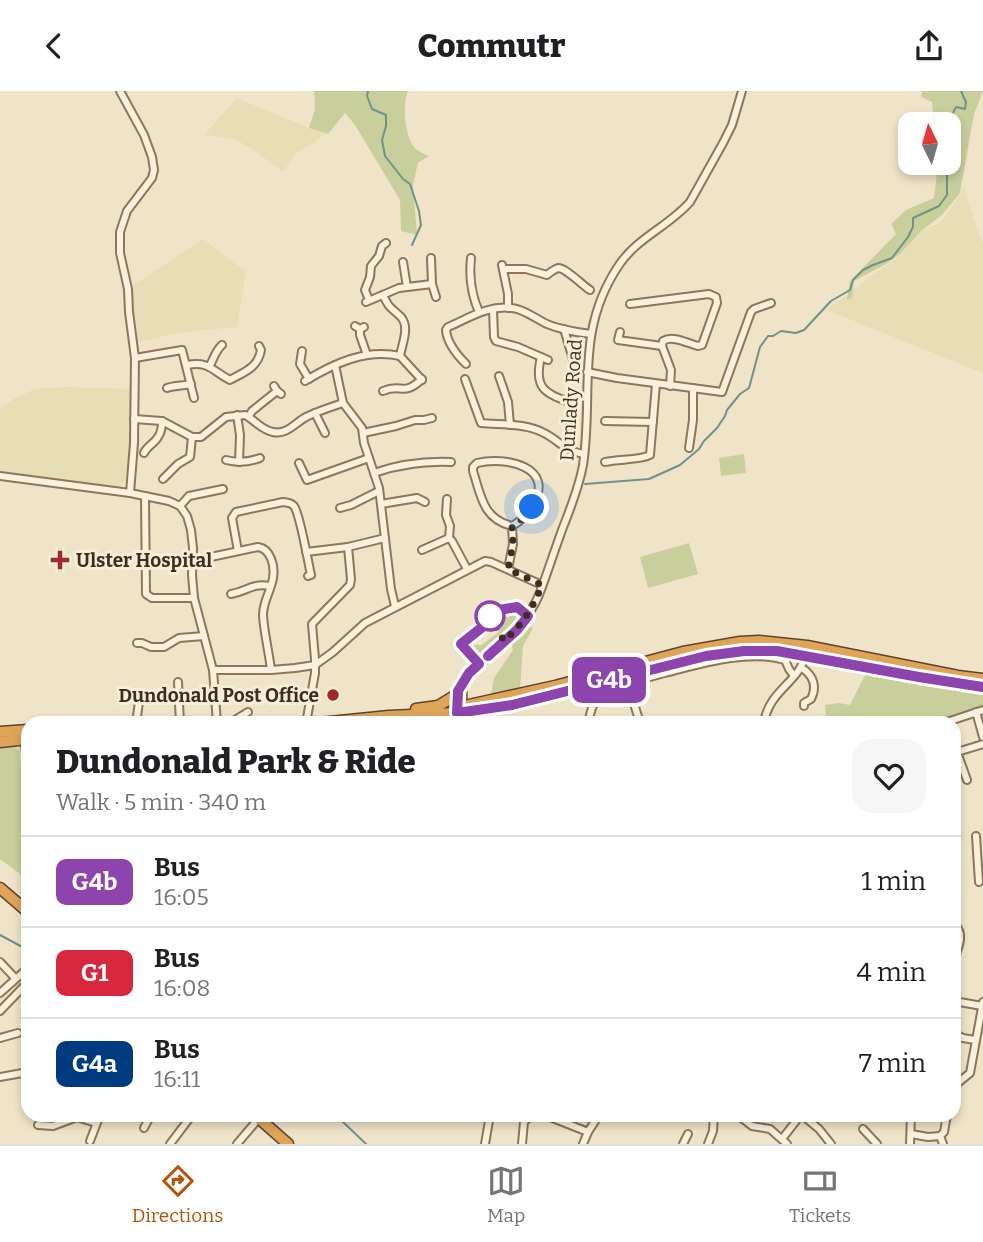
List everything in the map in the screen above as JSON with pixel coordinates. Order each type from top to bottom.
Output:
[{"type":"highway","points":[[406,716],[431,711],[459,714],[511,697],[724,653],[760,650],[806,651],[983,679]]},
{"type":"highway","points":[[806,651],[919,677],[983,687]]},
{"type":"highway","points":[[388,716],[396,711],[438,706],[456,695]]},
{"type":"highway","points":[[0,737],[21,735]]},
{"type":"highway","points":[[0,888],[21,906]]},
{"type":"highway","points":[[264,1122],[288,1144]]},
{"type":"street","points":[[120,91],[144,135],[154,170],[149,183],[127,212],[120,232],[120,253],[128,289],[135,358],[134,451],[130,493]]},
{"type":"street","name":"Dunlady Road","points":[[456,695],[474,669],[524,622],[532,609],[578,488],[584,454],[591,334],[605,289],[620,263],[636,245],[683,209],[697,190],[732,125],[742,91]]},
{"type":"street","points":[[383,244],[379,256],[371,266],[365,290],[367,301],[407,287],[432,284]]},
{"type":"street","points":[[431,257],[432,284],[436,297]]},
{"type":"street","points":[[469,260],[474,298],[479,312]]},
{"type":"street","points":[[403,262],[407,287]]},
{"type":"street","points":[[508,308],[502,267],[546,271],[547,275],[558,268],[588,287]]},
{"type":"street","points":[[633,302],[710,293],[716,297],[717,303],[702,345],[667,338],[663,341],[662,347],[671,370],[670,386]]},
{"type":"street","points":[[383,295],[389,307],[404,322],[405,334],[400,356]]},
{"type":"street","points":[[587,372],[722,392],[741,350],[751,311],[770,306]]},
{"type":"street","points":[[492,309],[496,341],[544,359],[537,375],[539,381],[548,393],[570,402]]},
{"type":"street","points":[[466,364],[458,357],[446,331],[448,327],[479,312],[519,309],[549,325],[591,334]]},
{"type":"street","points":[[360,327],[367,355]]},
{"type":"street","points":[[564,329],[575,366]]},
{"type":"street","points":[[620,332],[618,340],[662,347]]},
{"type":"street","points":[[209,366],[217,347]]},
{"type":"street","points":[[187,365],[200,363],[209,366],[230,380],[244,374],[256,364],[262,349]]},
{"type":"street","points":[[302,349],[300,364],[307,380],[335,365],[367,355],[381,354],[400,356],[423,381],[409,389],[391,388],[382,391]]},
{"type":"street","points":[[135,358],[182,350],[194,398]]},
{"type":"street","points":[[335,365],[343,403],[359,421],[379,491],[395,607]]},
{"type":"street","points":[[502,378],[510,409],[510,425]]},
{"type":"street","points":[[468,382],[482,424],[510,425],[539,431],[569,451],[584,454]]},
{"type":"street","points":[[167,389],[191,384]]},
{"type":"street","points":[[607,459],[649,457],[656,384]]},
{"type":"street","points":[[691,445],[693,388]]},
{"type":"street","points":[[249,416],[277,390]]},
{"type":"street","points":[[134,419],[162,421],[192,437],[201,437],[226,417],[249,416],[264,429],[274,433],[289,429],[306,417],[343,403]]},
{"type":"street","points":[[315,413],[324,435]]},
{"type":"street","points":[[237,415],[240,435],[239,462]]},
{"type":"street","points":[[363,433],[433,417]]},
{"type":"street","points":[[608,419],[653,422]]},
{"type":"street","points":[[144,449],[158,439],[162,421]]},
{"type":"street","points":[[167,478],[178,464],[190,457],[192,437]]},
{"type":"street","points":[[225,460],[239,462],[261,458]]},
{"type":"street","points":[[299,462],[306,480],[369,458]]},
{"type":"street","points":[[374,473],[410,463],[451,462]]},
{"type":"street","points":[[477,463],[510,463],[529,470],[537,477],[540,486],[538,496],[525,517],[512,526],[497,521],[486,509],[473,471],[477,463]]},
{"type":"street","points":[[0,476],[130,493],[180,506],[187,516],[193,539],[194,598],[213,670],[216,716]]},
{"type":"street","points":[[180,506],[189,496],[220,487]]},
{"type":"street","points":[[340,508],[379,491]]},
{"type":"street","points":[[145,496],[146,594],[152,599],[194,598]]},
{"type":"street","points":[[382,504],[417,498],[425,502]]},
{"type":"street","points":[[447,499],[449,538],[467,569]]},
{"type":"street","points":[[238,551],[232,518],[236,512],[285,502],[291,504],[306,552],[311,575],[307,576]]},
{"type":"street","points":[[508,569],[513,544],[512,526]]},
{"type":"street","points":[[306,552],[348,547],[385,538]]},
{"type":"street","points":[[420,550],[449,538]]},
{"type":"street","points":[[192,561],[258,547],[267,550],[273,573],[263,611],[271,670]]},
{"type":"street","points":[[307,716],[315,665],[312,624],[350,585],[348,547]]},
{"type":"street","points":[[213,670],[271,670],[315,665],[365,623],[485,561],[542,585]]},
{"type":"street","points":[[231,594],[254,585],[270,586]]},
{"type":"street","points":[[137,643],[164,647],[179,638],[204,636]]},
{"type":"street","points":[[766,716],[777,693],[802,668],[806,651]]},
{"type":"street","points":[[598,697],[610,699],[640,680],[699,664],[745,657],[781,658],[794,676]]},
{"type":"street","points":[[802,668],[811,676],[815,685],[811,699],[804,703],[804,706]]},
{"type":"street","points":[[590,716],[598,697],[596,680]]},
{"type":"street","points":[[177,682],[179,716]]},
{"type":"street","points":[[459,714],[463,684]]},
{"type":"street","points":[[626,687],[638,716]]},
{"type":"street","points":[[456,695],[459,714]]},
{"type":"street","points":[[137,716],[139,701]]},
{"type":"street","points":[[961,717],[979,711],[983,737]]},
{"type":"street","points":[[241,716],[248,712]]},
{"type":"street","points":[[961,751],[983,744]]},
{"type":"street","points":[[961,766],[967,780]]},
{"type":"street","points":[[976,836],[980,862],[979,883]]},
{"type":"street","points":[[0,962],[15,978]]},
{"type":"street","points":[[0,993],[21,973]]},
{"type":"street","points":[[0,1011],[21,989]]},
{"type":"street","points":[[961,1002],[982,1004],[970,1073],[961,1081]]},
{"type":"street","points":[[0,1038],[18,1034]]},
{"type":"street","points":[[961,1037],[975,1040]]},
{"type":"street","points":[[0,1077],[21,1073]]},
{"type":"street","points":[[38,1125],[53,1126],[64,1122]]},
{"type":"street","points":[[90,1141],[96,1123],[93,1122]]},
{"type":"street","points":[[144,1128],[147,1122]]},
{"type":"street","points":[[170,1144],[187,1122]]},
{"type":"street","points":[[237,1144],[253,1122]]},
{"type":"street","points":[[485,1144],[489,1122]]},
{"type":"street","points":[[522,1144],[524,1122]]},
{"type":"street","points":[[570,1122],[588,1132]]},
{"type":"street","points":[[583,1144],[594,1122]]},
{"type":"street","points":[[708,1144],[714,1122]]},
{"type":"street","points":[[747,1122],[752,1126],[770,1129],[784,1142],[795,1122]]},
{"type":"street","points":[[810,1122],[831,1144]]},
{"type":"street","points":[[910,1144],[911,1122]]},
{"type":"street","points":[[911,1134],[940,1136],[944,1132],[946,1122]]},
{"type":"street","points":[[863,1129],[877,1144]]},
{"type":"street","points":[[683,1144],[688,1134]]},
{"type":"street","points":[[940,1136],[943,1144]]},
{"type":"shaded area","points":[[237,98],[325,134],[295,154],[283,172],[235,139],[204,135]]},
{"type":"shaded area","points":[[964,188],[983,242],[983,373],[827,310],[900,255],[921,231],[940,223]]},
{"type":"shaded area","points":[[203,239],[246,272],[237,327],[183,332],[138,342],[132,286]]},
{"type":"shaded area","points":[[35,389],[129,389],[131,429],[127,475],[123,484],[117,487],[0,472],[0,409],[15,398]]},
{"type":"green space","points":[[314,91],[408,91],[405,112],[408,135],[415,148],[429,156],[418,163],[413,185],[417,235],[401,231],[400,200],[345,113],[328,134],[309,128],[315,109]]},
{"type":"green space","points":[[922,91],[983,91],[974,114],[960,193],[942,215],[921,231],[900,254],[854,281],[852,298],[847,300],[850,281],[896,234],[891,224],[906,210],[934,198],[937,175],[961,175],[961,112],[933,112],[932,102],[921,97]]},
{"type":"green space","points":[[744,454],[746,473],[721,476],[719,458]]},
{"type":"green space","points":[[689,543],[698,574],[648,588],[640,557]]},
{"type":"green space","points":[[514,611],[519,614],[517,623],[489,649],[481,653],[468,643],[470,640],[475,646],[480,646],[499,632],[494,624]]},
{"type":"green space","points":[[526,625],[533,628],[523,646],[520,690],[491,694],[494,678],[513,650],[511,642]]},
{"type":"green space","points":[[866,673],[983,692],[983,706],[951,716],[826,716],[825,705],[850,705]]},
{"type":"green space","points":[[11,746],[19,749],[21,875],[0,859],[0,747]]},
{"type":"waterway","points":[[368,91],[372,109],[386,115],[382,140],[385,156],[410,184],[419,211],[421,225],[412,245]]},
{"type":"waterway","points":[[954,112],[956,107],[965,109],[966,102],[961,91]]},
{"type":"waterway","points":[[585,484],[649,479],[680,465],[699,449],[740,394],[749,388],[760,347],[768,336],[781,331],[796,333],[804,330],[831,301],[850,290],[853,280],[863,270],[892,258],[908,237],[913,227],[913,218],[939,206],[947,195],[947,175]]},
{"type":"waterway","points":[[0,935],[21,946]]},
{"type":"waterway","points":[[343,1122],[366,1144]]},
{"type":"bus line","name":"G4b","points":[[488,656],[517,630],[528,616],[517,607],[502,608],[461,644],[479,664],[469,673],[456,695],[457,713],[512,705],[706,656],[760,650],[805,655],[983,687]]},
{"type":"place","name":"Ulster Hospital","points":[[60,560]]},
{"type":"place","name":"Dundonald Post Office","points":[[333,695]]},
{"type":"route","points":[[490,616],[504,641],[524,622],[542,585],[508,569],[512,556],[512,526],[525,517],[532,507]]}]
